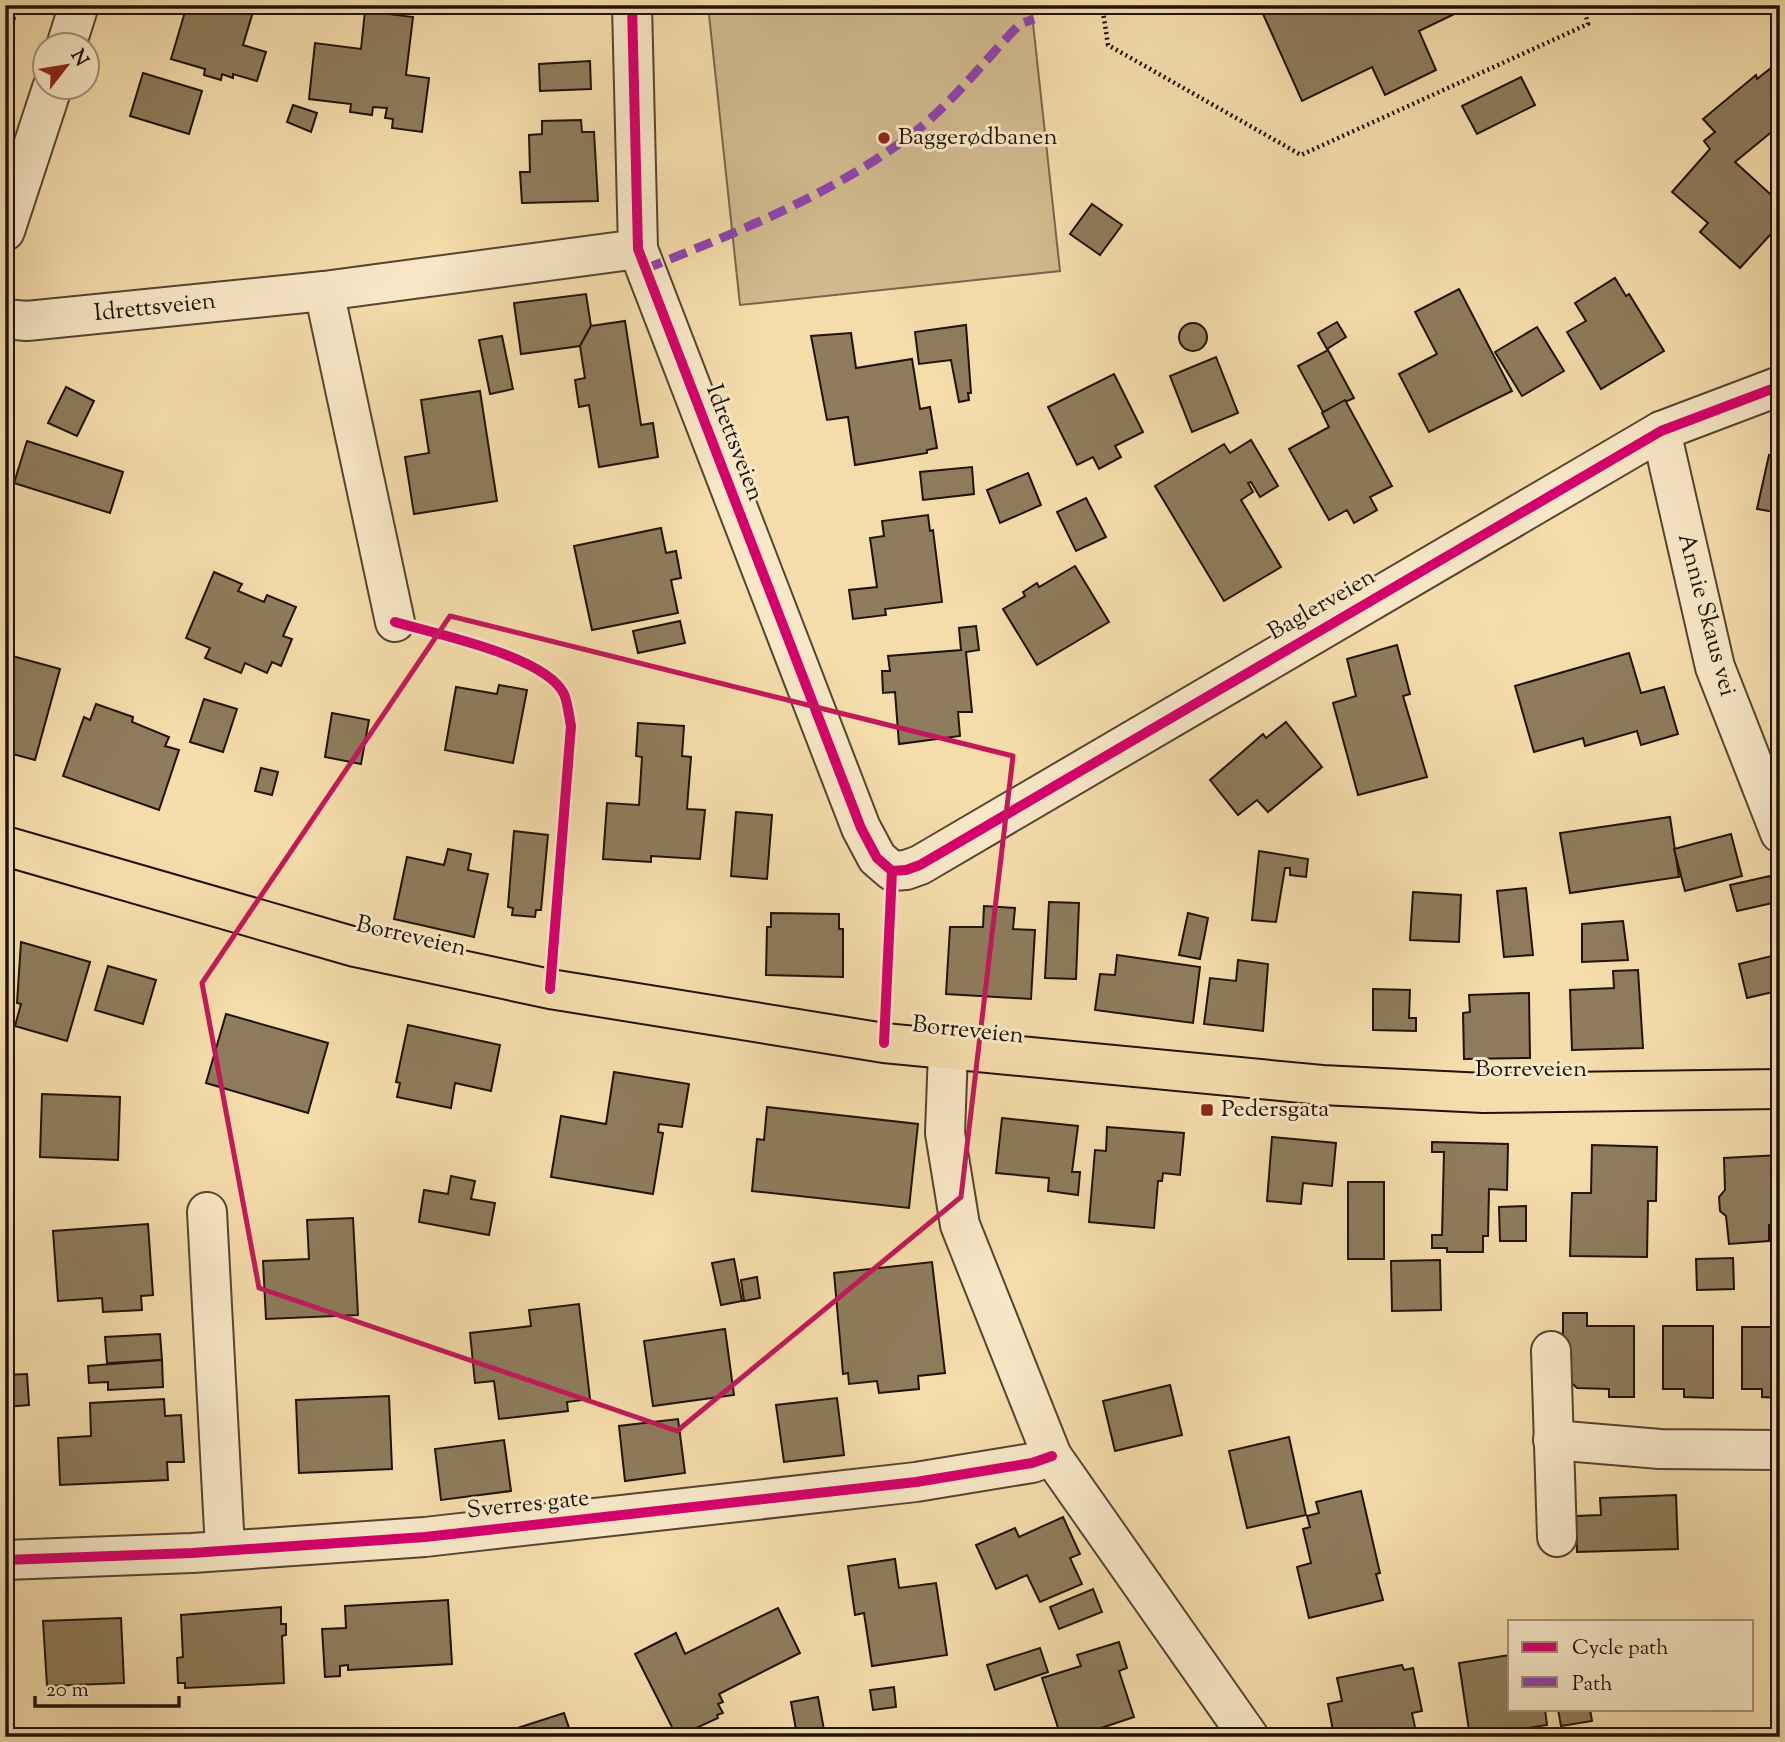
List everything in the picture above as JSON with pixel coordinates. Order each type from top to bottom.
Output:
[{"type":"main road","name":"Borreveien","points":[[5,846],[355,947],[550,989],[814,1033],[948,1051],[1335,1086],[1484,1093],[1780,1089]]},
{"type":"street","points":[[70,32],[79,5]]},
{"type":"street","name":"Idrettsveien","points":[[632,5],[638,249],[861,828],[877,858],[892,871]]},
{"type":"street","points":[[5,231],[47,102]]},
{"type":"street","name":"Idrettsveien","points":[[5,319],[27,321],[324,291],[638,249]]},
{"type":"street","points":[[324,291],[395,622]]},
{"type":"street","name":"Baglerveien","points":[[892,871],[920,865],[1661,431],[1780,386]]},
{"type":"street","name":"Annie Skaus vei","points":[[1661,431],[1715,667],[1780,833]]},
{"type":"street","points":[[948,1051],[945,1133],[960,1224],[1052,1456],[1250,1737]]},
{"type":"street","points":[[207,1212],[225,1549]]},
{"type":"street","points":[[1551,1351],[1557,1537]]},
{"type":"street","points":[[1553,1440],[1660,1448],[1780,1450]]},
{"type":"street","name":"Sverres gate","points":[[5,1560],[425,1537],[781,1499],[972,1473],[1032,1463],[1052,1456]]},
{"type":"path","points":[[1102,5],[1108,45],[1301,155],[1588,24],[1583,5]]},
{"type":"highlighted area","points":[[450,616],[1013,756],[961,1197],[677,1431],[259,1288],[202,983]]},
{"type":"shaded area","name":"Baggerødbanen","points":[[708,5],[1031,5],[1060,271],[740,305]]},
{"type":"building","points":[[187,5],[255,5],[243,45],[266,52],[257,81],[233,74],[233,78],[222,74],[221,80],[204,75],[205,69],[171,59]]},
{"type":"building","points":[[1259,5],[1473,5],[1419,31],[1436,70],[1385,95],[1372,67],[1302,101]]},
{"type":"building","points":[[365,11],[413,17],[406,75],[429,78],[422,132],[392,128],[393,119],[385,118],[387,108],[373,107],[372,115],[350,112],[351,104],[309,99],[315,43],[361,49]]},
{"type":"building","points":[[5,15],[15,18],[5,51]]},
{"type":"building","points":[[590,61],[591,89],[540,91],[539,64]]},
{"type":"building","points":[[1771,68],[1780,79],[1780,125],[1735,162],[1780,203],[1780,224],[1740,268],[1700,232],[1708,223],[1672,192],[1710,149],[1704,141],[1715,132],[1703,119],[1756,75],[1757,79]]},
{"type":"building","points":[[143,73],[202,91],[189,134],[130,116]]},
{"type":"building","points":[[1521,77],[1535,105],[1477,134],[1462,106]]},
{"type":"building","points":[[293,105],[317,113],[311,132],[287,122]]},
{"type":"building","points":[[581,120],[582,132],[594,132],[598,201],[522,203],[520,172],[530,172],[529,135],[542,134],[542,121]]},
{"type":"building","points":[[1092,204],[1122,225],[1100,255],[1070,234]]},
{"type":"building","points":[[1615,278],[1626,296],[1629,294],[1664,351],[1601,389],[1567,332],[1586,321],[1575,303]]},
{"type":"building","points":[[1459,289],[1512,391],[1429,432],[1399,374],[1437,354],[1415,312]]},
{"type":"building","points":[[586,294],[591,326],[580,346],[521,354],[514,303]]},
{"type":"building","points":[[625,321],[641,425],[653,423],[658,457],[599,467],[589,405],[579,407],[575,380],[585,378],[580,346],[591,326]]},
{"type":"building","points":[[1337,322],[1346,337],[1327,349],[1318,333]]},
{"type":"building","points":[[1193,323],[1203,327],[1207,337],[1203,347],[1193,351],[1183,347],[1179,337],[1183,327]]},
{"type":"building","points":[[966,325],[971,393],[968,393],[969,400],[959,402],[951,360],[919,364],[915,332]]},
{"type":"building","points":[[1537,327],[1564,371],[1522,396],[1495,352]]},
{"type":"building","points":[[851,333],[856,368],[912,359],[920,409],[930,407],[937,448],[927,450],[927,453],[855,465],[848,417],[827,420],[811,336]]},
{"type":"building","points":[[502,336],[513,389],[490,394],[479,340]]},
{"type":"building","points":[[1328,350],[1354,398],[1323,412],[1298,366]]},
{"type":"building","points":[[1216,357],[1238,413],[1192,432],[1170,376]]},
{"type":"building","points":[[1114,374],[1143,432],[1115,446],[1121,457],[1099,469],[1093,457],[1077,465],[1048,407]]},
{"type":"building","points":[[66,387],[94,401],[77,436],[48,423]]},
{"type":"building","points":[[480,391],[497,501],[414,514],[405,457],[429,453],[421,400]]},
{"type":"building","points":[[1345,400],[1392,486],[1370,497],[1377,510],[1354,523],[1347,510],[1329,520],[1289,449],[1329,427],[1322,413]]},
{"type":"building","points":[[1251,440],[1278,486],[1260,497],[1251,482],[1248,483],[1253,492],[1241,500],[1281,567],[1224,601],[1155,486],[1224,444],[1230,453]]},
{"type":"building","points":[[27,441],[123,472],[110,513],[14,483]]},
{"type":"building","points":[[1769,455],[1780,458],[1780,513],[1757,509]]},
{"type":"building","points":[[972,467],[974,494],[923,500],[920,472]]},
{"type":"building","points":[[1028,473],[1041,505],[1000,523],[987,490]]},
{"type":"building","points":[[1086,498],[1106,537],[1076,551],[1057,512]]},
{"type":"building","points":[[928,515],[930,531],[933,530],[942,602],[885,609],[886,615],[853,619],[849,590],[877,587],[870,538],[884,536],[882,521]]},
{"type":"building","points":[[661,528],[666,553],[676,551],[681,578],[671,580],[678,613],[592,630],[574,546]]},
{"type":"building","points":[[1075,566],[1109,622],[1037,665],[1003,609],[1025,596],[1023,592],[1037,583],[1039,587]]},
{"type":"building","points":[[214,572],[242,584],[238,591],[264,602],[267,595],[296,607],[283,636],[292,639],[281,666],[272,662],[267,673],[245,663],[241,673],[205,658],[210,648],[186,638]]},
{"type":"building","points":[[680,621],[685,643],[638,653],[633,631]]},
{"type":"building","points":[[976,626],[979,650],[966,652],[972,712],[958,712],[960,736],[899,744],[895,692],[883,693],[882,671],[890,671],[888,656],[961,650],[959,628]]},
{"type":"building","points":[[1397,645],[1410,694],[1403,696],[1427,777],[1358,795],[1333,703],[1356,696],[1347,659]]},
{"type":"building","points":[[1629,653],[1641,693],[1664,687],[1678,734],[1641,745],[1637,731],[1585,746],[1583,738],[1534,752],[1515,686]]},
{"type":"building","points":[[5,654],[60,669],[35,760],[5,752]]},
{"type":"building","points":[[499,685],[527,690],[513,763],[445,750],[456,687],[497,694]]},
{"type":"building","points":[[204,699],[237,709],[223,752],[190,742]]},
{"type":"building","points":[[96,704],[133,717],[132,722],[169,737],[165,746],[179,750],[159,810],[63,776],[84,717],[90,720]]},
{"type":"building","points":[[332,713],[369,720],[361,764],[325,757]]},
{"type":"building","points":[[1286,722],[1322,767],[1268,812],[1257,800],[1238,815],[1210,780],[1263,734],[1266,738]]},
{"type":"building","points":[[638,723],[684,726],[682,756],[691,757],[687,809],[705,810],[700,859],[651,856],[651,862],[603,859],[607,803],[639,805],[642,757],[636,756]]},
{"type":"building","points":[[261,768],[278,772],[272,795],[255,791]]},
{"type":"building","points":[[736,812],[772,815],[767,879],[731,876]]},
{"type":"building","points":[[1670,817],[1679,877],[1570,893],[1560,833]]},
{"type":"building","points":[[514,831],[548,835],[541,910],[536,910],[535,917],[512,915],[513,908],[508,907]]},
{"type":"building","points":[[1731,834],[1742,876],[1685,891],[1674,849]]},
{"type":"building","points":[[448,849],[471,854],[468,870],[488,874],[474,937],[394,919],[407,857],[444,865]]},
{"type":"building","points":[[1259,851],[1308,859],[1306,877],[1290,875],[1290,868],[1285,868],[1276,922],[1252,920]]},
{"type":"building","points":[[1770,876],[1777,902],[1737,911],[1730,885]]},
{"type":"building","points":[[1526,888],[1533,955],[1504,957],[1497,891]]},
{"type":"building","points":[[1413,892],[1461,895],[1459,942],[1410,940]]},
{"type":"building","points":[[1049,902],[1079,903],[1076,979],[1045,978]]},
{"type":"building","points":[[984,906],[1015,908],[1013,929],[1035,930],[1031,999],[946,994],[950,927],[983,927]]},
{"type":"building","points":[[771,913],[839,914],[839,929],[843,929],[843,977],[766,975],[767,927],[771,927]]},
{"type":"building","points":[[1188,913],[1208,918],[1200,959],[1179,955]]},
{"type":"building","points":[[1623,921],[1628,960],[1582,962],[1582,924]]},
{"type":"building","points":[[21,942],[90,962],[67,1041],[15,1026],[21,1004],[17,1003]]},
{"type":"building","points":[[1780,954],[1779,1019],[1773,992],[1747,998],[1739,964]]},
{"type":"building","points":[[1117,955],[1200,967],[1193,1023],[1095,1010],[1100,974],[1115,975]]},
{"type":"building","points":[[1238,960],[1268,964],[1263,1031],[1204,1024],[1210,978],[1236,981]]},
{"type":"building","points":[[108,966],[156,980],[143,1024],[95,1010]]},
{"type":"building","points":[[1638,970],[1643,1048],[1572,1050],[1570,990],[1614,988],[1613,971]]},
{"type":"building","points":[[1373,989],[1410,990],[1409,1018],[1416,1018],[1416,1031],[1373,1030]]},
{"type":"building","points":[[1529,993],[1530,1058],[1464,1059],[1463,1013],[1470,1012],[1469,995]]},
{"type":"building","points":[[226,1014],[328,1043],[308,1113],[206,1083]]},
{"type":"building","points":[[408,1025],[500,1045],[491,1091],[455,1083],[451,1108],[397,1097],[400,1083],[396,1082]]},
{"type":"building","points":[[614,1072],[689,1084],[682,1127],[659,1124],[658,1132],[663,1133],[653,1194],[551,1177],[561,1116],[606,1124]]},
{"type":"building","points":[[42,1094],[120,1097],[118,1160],[40,1157]]},
{"type":"building","points":[[767,1107],[918,1124],[909,1208],[752,1191],[757,1139],[764,1140]]},
{"type":"building","points":[[1002,1118],[1078,1126],[1072,1172],[1080,1172],[1078,1195],[1048,1191],[1049,1178],[996,1173]]},
{"type":"building","points":[[1107,1127],[1184,1133],[1180,1175],[1163,1173],[1162,1181],[1158,1181],[1154,1228],[1089,1222],[1095,1150],[1106,1151]]},
{"type":"building","points":[[1272,1137],[1336,1143],[1332,1186],[1303,1183],[1301,1204],[1267,1201]]},
{"type":"building","points":[[1432,1142],[1508,1144],[1507,1190],[1489,1189],[1488,1236],[1483,1236],[1483,1252],[1447,1252],[1447,1248],[1432,1248],[1432,1235],[1442,1235],[1444,1152],[1432,1152]]},
{"type":"building","points":[[1592,1145],[1657,1147],[1656,1201],[1648,1201],[1647,1257],[1570,1256],[1572,1193],[1591,1193]]},
{"type":"building","points":[[1780,1155],[1780,1231],[1777,1225],[1769,1225],[1769,1241],[1729,1244],[1726,1216],[1720,1211],[1719,1197],[1725,1190],[1724,1158]]},
{"type":"building","points":[[451,1176],[475,1181],[471,1199],[495,1203],[489,1235],[419,1222],[424,1190],[448,1194]]},
{"type":"building","points":[[1348,1182],[1384,1182],[1384,1259],[1348,1259]]},
{"type":"building","points":[[1526,1206],[1526,1241],[1500,1241],[1499,1207]]},
{"type":"building","points":[[353,1218],[358,1315],[266,1319],[263,1261],[309,1259],[307,1220]]},
{"type":"building","points":[[148,1224],[153,1295],[141,1296],[142,1310],[103,1312],[102,1298],[58,1301],[53,1231]]},
{"type":"building","points":[[1733,1258],[1734,1289],[1697,1290],[1696,1259]]},
{"type":"building","points":[[734,1259],[742,1301],[721,1305],[712,1263]]},
{"type":"building","points":[[1440,1260],[1441,1310],[1392,1311],[1391,1261]]},
{"type":"building","points":[[932,1262],[945,1373],[918,1376],[919,1389],[879,1393],[877,1381],[849,1384],[848,1373],[843,1374],[834,1273]]},
{"type":"building","points":[[757,1277],[760,1298],[744,1301],[741,1280]]},
{"type":"building","points":[[579,1304],[590,1399],[567,1402],[568,1411],[499,1419],[494,1381],[475,1383],[470,1333],[531,1326],[529,1310]]},
{"type":"building","points":[[1563,1313],[1587,1313],[1587,1326],[1634,1326],[1634,1397],[1609,1397],[1609,1389],[1577,1388],[1563,1375]]},
{"type":"building","points":[[1663,1326],[1713,1326],[1713,1398],[1684,1397],[1684,1389],[1663,1389]]},
{"type":"building","points":[[1742,1327],[1780,1327],[1780,1398],[1762,1397],[1762,1389],[1742,1389]]},
{"type":"building","points":[[725,1329],[734,1395],[653,1406],[644,1341]]},
{"type":"building","points":[[160,1334],[162,1360],[107,1363],[105,1337]]},
{"type":"building","points":[[162,1360],[163,1387],[108,1390],[108,1382],[89,1383],[88,1366]]},
{"type":"building","points":[[27,1374],[29,1405],[5,1407],[5,1375]]},
{"type":"building","points":[[1170,1385],[1182,1435],[1115,1451],[1103,1401]]},
{"type":"building","points":[[389,1396],[392,1469],[299,1473],[296,1400]]},
{"type":"building","points":[[837,1398],[844,1455],[784,1462],[776,1405]]},
{"type":"building","points":[[164,1399],[165,1416],[181,1415],[184,1462],[167,1462],[168,1480],[60,1485],[58,1438],[91,1436],[90,1403]]},
{"type":"building","points":[[678,1419],[685,1473],[625,1481],[619,1426]]},
{"type":"building","points":[[1289,1437],[1306,1515],[1247,1528],[1229,1451]]},
{"type":"building","points":[[504,1440],[511,1491],[441,1500],[435,1449]]},
{"type":"building","points":[[1361,1491],[1380,1573],[1376,1574],[1383,1600],[1309,1618],[1297,1567],[1311,1563],[1303,1529],[1310,1527],[1307,1516],[1319,1513],[1316,1502]]},
{"type":"building","points":[[1676,1495],[1678,1549],[1577,1552],[1576,1516],[1601,1515],[1600,1498]]},
{"type":"building","points":[[1063,1517],[1080,1554],[1070,1558],[1082,1584],[1040,1602],[1027,1575],[996,1589],[976,1545],[1015,1528],[1019,1537]]},
{"type":"building","points":[[895,1559],[899,1588],[936,1583],[947,1655],[872,1666],[864,1613],[855,1615],[848,1566]]},
{"type":"building","points":[[1093,1589],[1102,1612],[1059,1629],[1050,1607]]},
{"type":"building","points":[[448,1600],[452,1664],[348,1670],[348,1665],[340,1666],[340,1676],[325,1677],[322,1629],[346,1628],[345,1606]]},
{"type":"building","points":[[281,1607],[281,1624],[286,1624],[286,1635],[282,1636],[284,1683],[185,1688],[185,1683],[178,1683],[177,1658],[183,1657],[181,1615]]},
{"type":"building","points":[[778,1608],[800,1653],[719,1694],[723,1702],[718,1704],[723,1713],[717,1715],[718,1718],[677,1737],[635,1654],[676,1633],[685,1654]]},
{"type":"building","points":[[121,1618],[124,1683],[47,1686],[43,1621]]},
{"type":"building","points":[[1119,1642],[1127,1668],[1119,1671],[1134,1717],[1074,1737],[1061,1737],[1042,1678],[1081,1666],[1077,1655]]},
{"type":"building","points":[[1040,1648],[1048,1672],[995,1690],[987,1665]]},
{"type":"building","points":[[1508,1655],[1508,1710],[1545,1710],[1547,1725],[1470,1737],[1459,1663]]},
{"type":"building","points":[[1402,1665],[1404,1670],[1413,1668],[1422,1711],[1412,1713],[1417,1737],[1349,1737],[1348,1733],[1334,1736],[1328,1704],[1342,1701],[1337,1678]]},
{"type":"building","points":[[894,1687],[896,1707],[873,1710],[870,1690]]},
{"type":"building","points":[[818,1697],[824,1730],[797,1735],[791,1702]]},
{"type":"building","points":[[1558,1710],[1590,1710],[1592,1721],[1561,1726]]},
{"type":"building","points":[[564,1713],[572,1737],[496,1735]]},
{"type":"marked path","points":[[645,269],[778,213],[843,180],[873,161],[935,115],[1020,24],[1034,19]]},
{"type":"cycle path","points":[[632,5],[638,249],[861,828],[877,858],[892,871]]},
{"type":"cycle path","points":[[892,871],[920,865],[1661,431],[1780,386]]},
{"type":"cycle path","points":[[395,622],[488,648],[513,658],[536,668],[553,680],[564,694],[571,726],[550,989]]},
{"type":"cycle path","points":[[884,1043],[892,871]]},
{"type":"cycle path","points":[[5,1560],[192,1553],[425,1537],[916,1482],[1032,1463],[1052,1456]]},
{"type":"place","name":"Baggerødbanen","points":[[884,138]]},
{"type":"place","name":"Pedersgata","points":[[1207,1110]]}]
